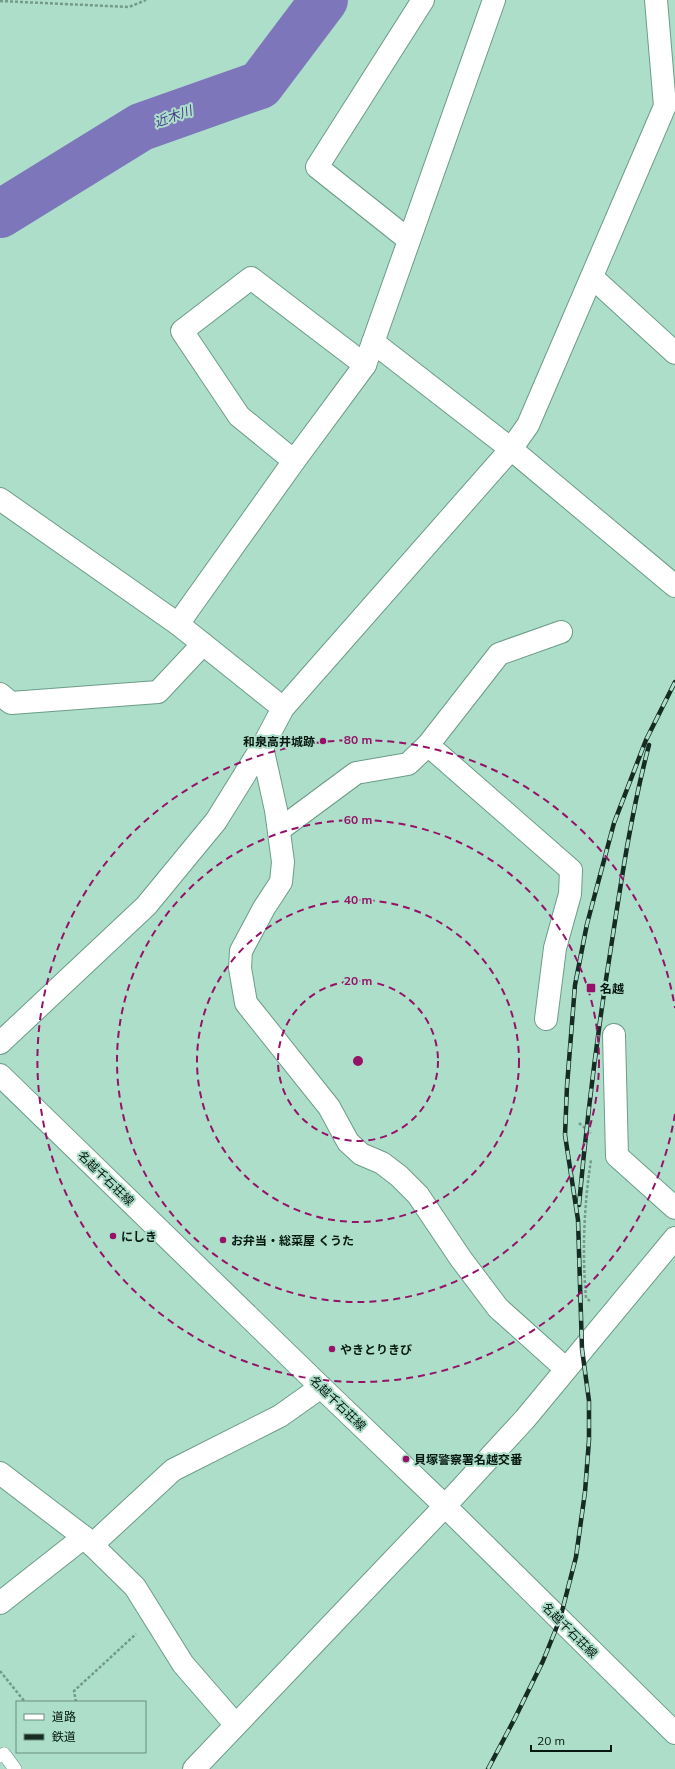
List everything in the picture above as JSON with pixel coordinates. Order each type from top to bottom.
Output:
[{"type":"street","points":[[409,240],[317,167],[423,0]]},
{"type":"street","points":[[178,624],[294,461],[366,364],[494,0]]},
{"type":"street","points":[[0,1043],[146,906],[216,821],[262,747],[283,708],[511,449],[528,425],[593,278],[640,162],[670,112],[656,0]]},
{"type":"street","points":[[294,461],[238,416],[182,331],[251,278],[366,364]]},
{"type":"street","points":[[593,278],[675,353]]},
{"type":"street","points":[[373,342],[511,449],[675,586]]},
{"type":"street","points":[[0,499],[178,624],[283,708]]},
{"type":"street","points":[[279,830],[356,773],[408,764],[428,745],[498,654],[561,632]]},
{"type":"street","points":[[0,694],[11,703],[158,692],[203,644]]},
{"type":"street","points":[[428,745],[571,870],[570,894],[555,948],[546,1019]]},
{"type":"street","points":[[262,747],[279,830],[282,862],[281,882],[264,908],[241,951],[240,968],[246,1002],[329,1107],[348,1142],[361,1154],[382,1163],[399,1176],[418,1195],[498,1308],[566,1369]]},
{"type":"street","points":[[614,1035],[617,1156],[675,1208]]},
{"type":"street","name":"名越千石荘線","points":[[2,1080],[320,1387],[446,1506],[675,1733]]},
{"type":"street","points":[[194,1769],[235,1724],[446,1506],[525,1419],[675,1238]]},
{"type":"street","points":[[0,1603],[88,1541],[173,1470],[280,1416],[320,1387]]},
{"type":"street","points":[[0,1473],[88,1541],[135,1587],[183,1664],[235,1724]]},
{"type":"lane","points":[[0,1756],[4,1754],[15,1769]]},
{"type":"path","points":[[0,1],[129,7],[146,0]]},
{"type":"path","points":[[579,1123],[595,1136]]},
{"type":"path","points":[[592,1152],[586,1191],[584,1272],[586,1298],[608,1318]]},
{"type":"path","points":[[76,1701],[74,1691],[154,1618]]},
{"type":"path","points":[[0,1671],[24,1701]]},
{"type":"waterway","name":"近木川","points":[[0,214],[141,127],[260,85],[324,0]]},
{"type":"railway","points":[[488,1769],[543,1661],[560,1619],[576,1557],[585,1492],[589,1440],[589,1401],[582,1349],[578,1220],[565,1135],[567,1086],[575,985],[587,924],[614,823],[646,740],[675,682]]},
{"type":"railway","points":[[579,1205],[593,1073],[607,974],[628,842],[637,793],[649,745]]},
{"type":"place","name":"和泉高井城跡","points":[[323,741]]},
{"type":"place","name":"名越","points":[[591,988]]},
{"type":"place","name":"にしき","points":[[113,1236]]},
{"type":"place","name":"お弁当・総菜屋 くうた","points":[[223,1240]]},
{"type":"place","name":"やきとりきび","points":[[332,1349]]},
{"type":"place","name":"貝塚警察署名越交番","points":[[406,1459]]}]
